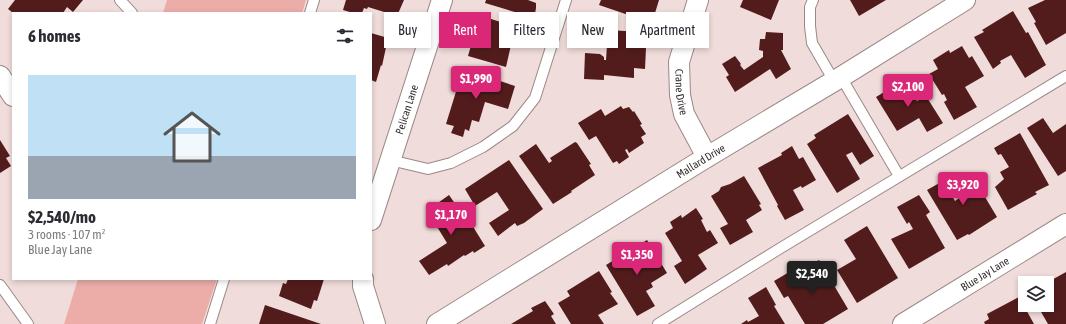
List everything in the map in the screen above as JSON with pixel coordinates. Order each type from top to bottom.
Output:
[{"type":"street","name":"Pelican Lane","points":[[372,217],[442,0]]},
{"type":"street","name":"Crane Drive","points":[[698,0],[679,62],[680,95],[684,114],[707,157]]},
{"type":"street","name":"Mallard Drive","points":[[437,324],[965,0]]},
{"type":"street","points":[[0,76],[12,94]]},
{"type":"street","name":"Blue Jay Lane","points":[[903,324],[1066,224]]},
{"type":"street","points":[[363,280],[363,286],[375,324]]},
{"type":"lane","points":[[120,0],[131,12]]},
{"type":"lane","points":[[310,12],[314,0]]},
{"type":"lane","points":[[390,160],[428,169],[451,163],[483,147],[513,126],[535,98],[566,0]]},
{"type":"lane","points":[[812,0],[810,7],[812,43],[838,79],[899,176]]},
{"type":"lane","points":[[658,324],[772,253],[1066,76]]},
{"type":"lane","points":[[210,324],[224,280]]},
{"type":"lane","points":[[0,286],[28,324]]},
{"type":"shaded area","points":[[167,0],[306,0],[302,12],[163,12]]},
{"type":"shaded area","points":[[78,280],[217,280],[202,324],[64,324]]},
{"type":"building","points":[[15,0],[83,0],[73,12],[67,7],[64,12],[12,12],[8,9]]},
{"type":"building","points":[[346,0],[404,0],[399,12],[384,12],[368,7],[367,9],[364,8],[362,12],[350,12],[343,10]]},
{"type":"building","points":[[486,0],[528,0],[536,3],[536,8],[535,12],[515,12],[485,3]]},
{"type":"building","points":[[601,0],[659,0],[655,12],[626,12],[626,14],[599,5]]},
{"type":"building","points":[[743,0],[779,0],[771,20],[740,7]]},
{"type":"building","points":[[850,0],[886,0],[859,16]]},
{"type":"building","points":[[1045,0],[1066,0],[1066,33],[1046,45],[1028,8]]},
{"type":"building","points":[[1013,11],[1026,33],[1028,32],[1046,65],[1025,78],[1011,55],[1000,61],[1001,63],[993,69],[974,37],[984,32],[982,30]]},
{"type":"building","points":[[491,19],[499,22],[499,48],[510,48],[506,67],[468,56],[470,48],[491,48]]},
{"type":"building","points":[[618,31],[626,31],[626,48],[646,48],[645,69],[634,68],[634,78],[604,75],[604,80],[584,79],[585,53],[600,54],[604,57],[604,60],[606,60],[607,48],[618,48]]},
{"type":"building","points":[[766,32],[783,33],[783,50],[781,50],[791,69],[776,79],[770,69],[735,92],[726,77],[729,75],[722,64],[735,56],[744,70],[763,57],[763,51],[759,50],[760,39],[765,39]]},
{"type":"building","points":[[372,33],[384,37],[384,48],[386,48],[382,66],[381,65],[376,82],[372,80]]},
{"type":"building","points":[[962,46],[969,58],[972,56],[984,76],[965,87],[977,107],[954,120],[944,102],[947,100],[944,94],[942,95],[929,74],[938,69],[933,60],[949,50],[950,53]]},
{"type":"building","points":[[463,69],[515,86],[508,109],[485,102],[479,122],[472,120],[469,131],[465,129],[463,137],[451,133],[454,126],[446,124]]},
{"type":"building","points":[[904,80],[917,101],[926,96],[943,123],[927,132],[919,118],[897,131],[876,97]]},
{"type":"building","points":[[621,106],[623,109],[629,107],[633,112],[634,111],[646,134],[641,137],[644,143],[629,153],[627,149],[625,150],[629,157],[619,164],[617,161],[613,163],[596,136],[589,140],[578,123],[601,109],[605,116]]},
{"type":"building","points":[[848,114],[874,156],[860,165],[852,152],[846,155],[860,179],[837,193],[807,144],[816,138],[814,135]]},
{"type":"building","points":[[1043,118],[1053,133],[1066,124],[1066,171],[1058,176],[1027,128]]},
{"type":"building","points":[[1020,133],[1049,185],[1035,192],[1037,194],[1008,210],[995,187],[1004,179],[1000,172],[1009,167],[1001,154],[998,155],[994,148]]},
{"type":"building","points":[[0,140],[10,156],[6,158],[11,166],[0,173]]},
{"type":"building","points":[[575,142],[591,164],[589,165],[595,175],[553,204],[519,156],[536,144],[549,163],[552,161],[550,158]]},
{"type":"building","points":[[792,146],[799,159],[803,157],[816,180],[802,188],[801,186],[793,190],[804,210],[785,220],[758,168],[782,155],[781,153]]},
{"type":"building","points":[[509,160],[543,209],[524,223],[517,226],[515,223],[498,236],[489,223],[509,210],[497,192],[475,206],[465,189]]},
{"type":"building","points":[[970,172],[997,217],[969,235],[968,234],[957,240],[927,190],[943,181],[955,201],[962,196],[955,184],[958,178]]},
{"type":"building","points":[[744,176],[761,204],[759,205],[762,210],[746,220],[753,232],[730,245],[720,228],[728,224],[711,196],[719,191],[721,187]]},
{"type":"building","points":[[449,195],[465,218],[467,217],[485,246],[474,253],[473,251],[465,256],[464,255],[448,266],[447,264],[429,275],[419,261],[447,243],[428,212]]},
{"type":"building","points":[[919,195],[930,212],[926,215],[945,248],[909,269],[891,239],[913,229],[909,222],[907,224],[897,207]]},
{"type":"building","points":[[696,208],[703,219],[701,220],[707,232],[710,230],[718,243],[698,255],[707,269],[685,284],[674,266],[682,261],[665,233],[673,228],[670,222],[681,215],[682,218]]},
{"type":"building","points":[[867,226],[898,278],[857,303],[837,270],[856,259],[844,240]]},
{"type":"building","points":[[647,240],[667,273],[651,283],[653,287],[646,291],[655,306],[637,316],[606,265]]},
{"type":"building","points":[[819,260],[848,309],[823,324],[805,324],[788,296],[784,298],[774,281],[796,268],[805,283],[812,279],[805,268]]},
{"type":"building","points":[[599,271],[612,292],[610,293],[618,304],[598,315],[604,324],[571,324],[558,303],[570,296],[567,291]]},
{"type":"building","points":[[1066,272],[1066,324],[1048,324],[1041,312],[1054,312],[1054,279]]},
{"type":"building","points":[[288,280],[324,280],[317,301],[314,300],[311,309],[279,296],[283,283],[286,284]]},
{"type":"building","points":[[766,287],[776,305],[774,306],[785,324],[741,324],[747,320],[748,322],[759,316],[748,298]]},
{"type":"building","points":[[1018,298],[1018,312],[1027,312],[1034,324],[985,324],[984,322],[989,319],[987,314]]},
{"type":"building","points":[[545,301],[554,314],[551,316],[556,324],[511,324],[533,311],[531,308]]},
{"type":"building","points":[[265,305],[321,324],[259,324]]}]
